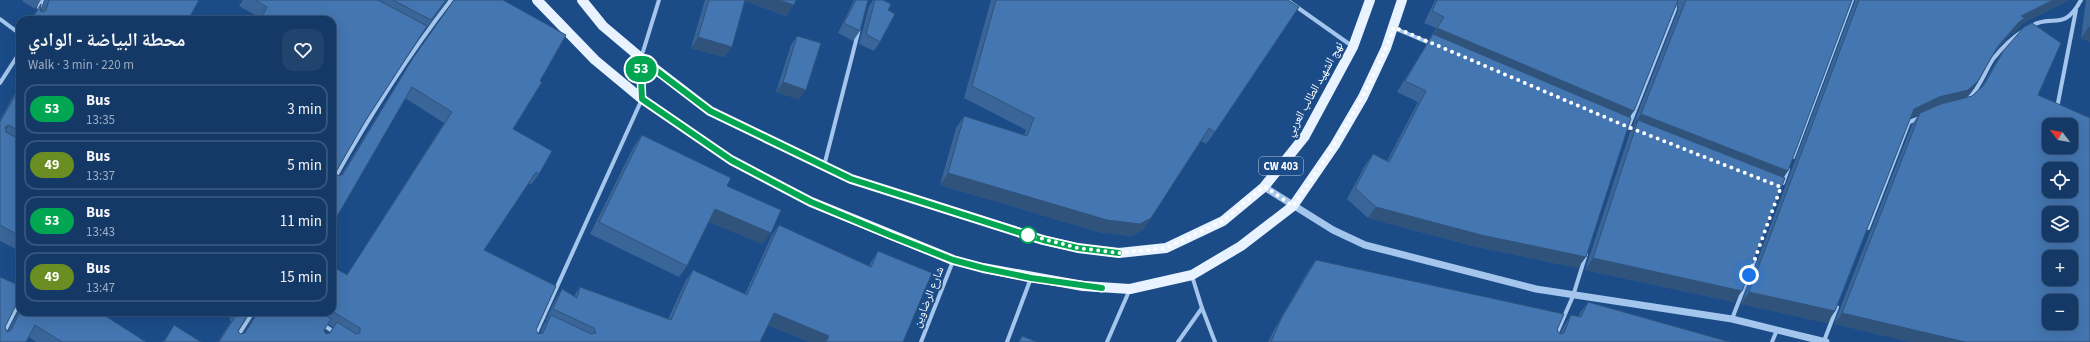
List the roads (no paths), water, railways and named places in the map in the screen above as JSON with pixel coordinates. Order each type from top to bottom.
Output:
[{"type":"main road","name":"CW 403","points":[[537,0],[595,60],[642,99],[731,160],[811,202],[953,260],[1031,278],[1102,288],[1130,289],[1192,275],[1241,246],[1293,206],[1335,145],[1363,97],[1394,27],[1402,0]]},
{"type":"main road","name":"CW 403","points":[[582,0],[603,26],[640,58],[710,111],[824,166]]},
{"type":"main road","name":"نهج الشهيد الطالب العربي","points":[[824,166],[851,179],[1043,240],[1078,248],[1119,253],[1166,248],[1223,221],[1264,186],[1305,136],[1353,47],[1370,0]]},
{"type":"street","points":[[37,13],[42,0]]},
{"type":"street","points":[[336,176],[358,137],[424,35],[451,0]]},
{"type":"street","points":[[532,342],[642,99],[640,58],[659,0]]},
{"type":"street","points":[[1287,0],[1353,47]]},
{"type":"street","points":[[1626,134],[1675,9],[1674,0]]},
{"type":"street","points":[[1781,187],[1836,48],[1852,0]]},
{"type":"street","points":[[2063,112],[2057,109],[2076,10],[2081,0]]},
{"type":"street","points":[[1962,106],[1973,95],[1993,60],[2014,36],[2038,22],[2061,22],[2076,10]]},
{"type":"street","points":[[0,19],[16,31]]},
{"type":"street","points":[[824,166],[861,23]]},
{"type":"street","points":[[1394,27],[1438,46]]},
{"type":"street","points":[[417,31],[424,35]]},
{"type":"street","points":[[0,83],[16,58]]},
{"type":"street","points":[[1866,232],[1909,122],[1926,115]]},
{"type":"street","points":[[1621,124],[1636,130]]},
{"type":"street","points":[[1264,186],[1293,206],[1333,230],[1365,245],[1536,289],[1573,296],[1732,319],[1825,342],[1838,305]]},
{"type":"street","points":[[1553,342],[1573,296],[1587,252]]},
{"type":"street","points":[[1732,319],[1757,253]]},
{"type":"street","name":"شارع الرضاوين","points":[[921,342],[953,260]]},
{"type":"street","points":[[1192,275],[1202,308],[1215,342]]},
{"type":"street","points":[[1007,342],[1031,278]]},
{"type":"street","points":[[1108,342],[1130,289]]},
{"type":"street","points":[[1178,342],[1202,308]]},
{"type":"street","points":[[0,340],[16,309]]},
{"type":"street","points":[[234,342],[250,316]]},
{"type":"street","points":[[315,320],[339,335]]},
{"type":"street","points":[[542,322],[549,326]]},
{"type":"street","points":[[324,335],[328,328]]},
{"type":"street","points":[[1772,342],[1777,330]]}]
